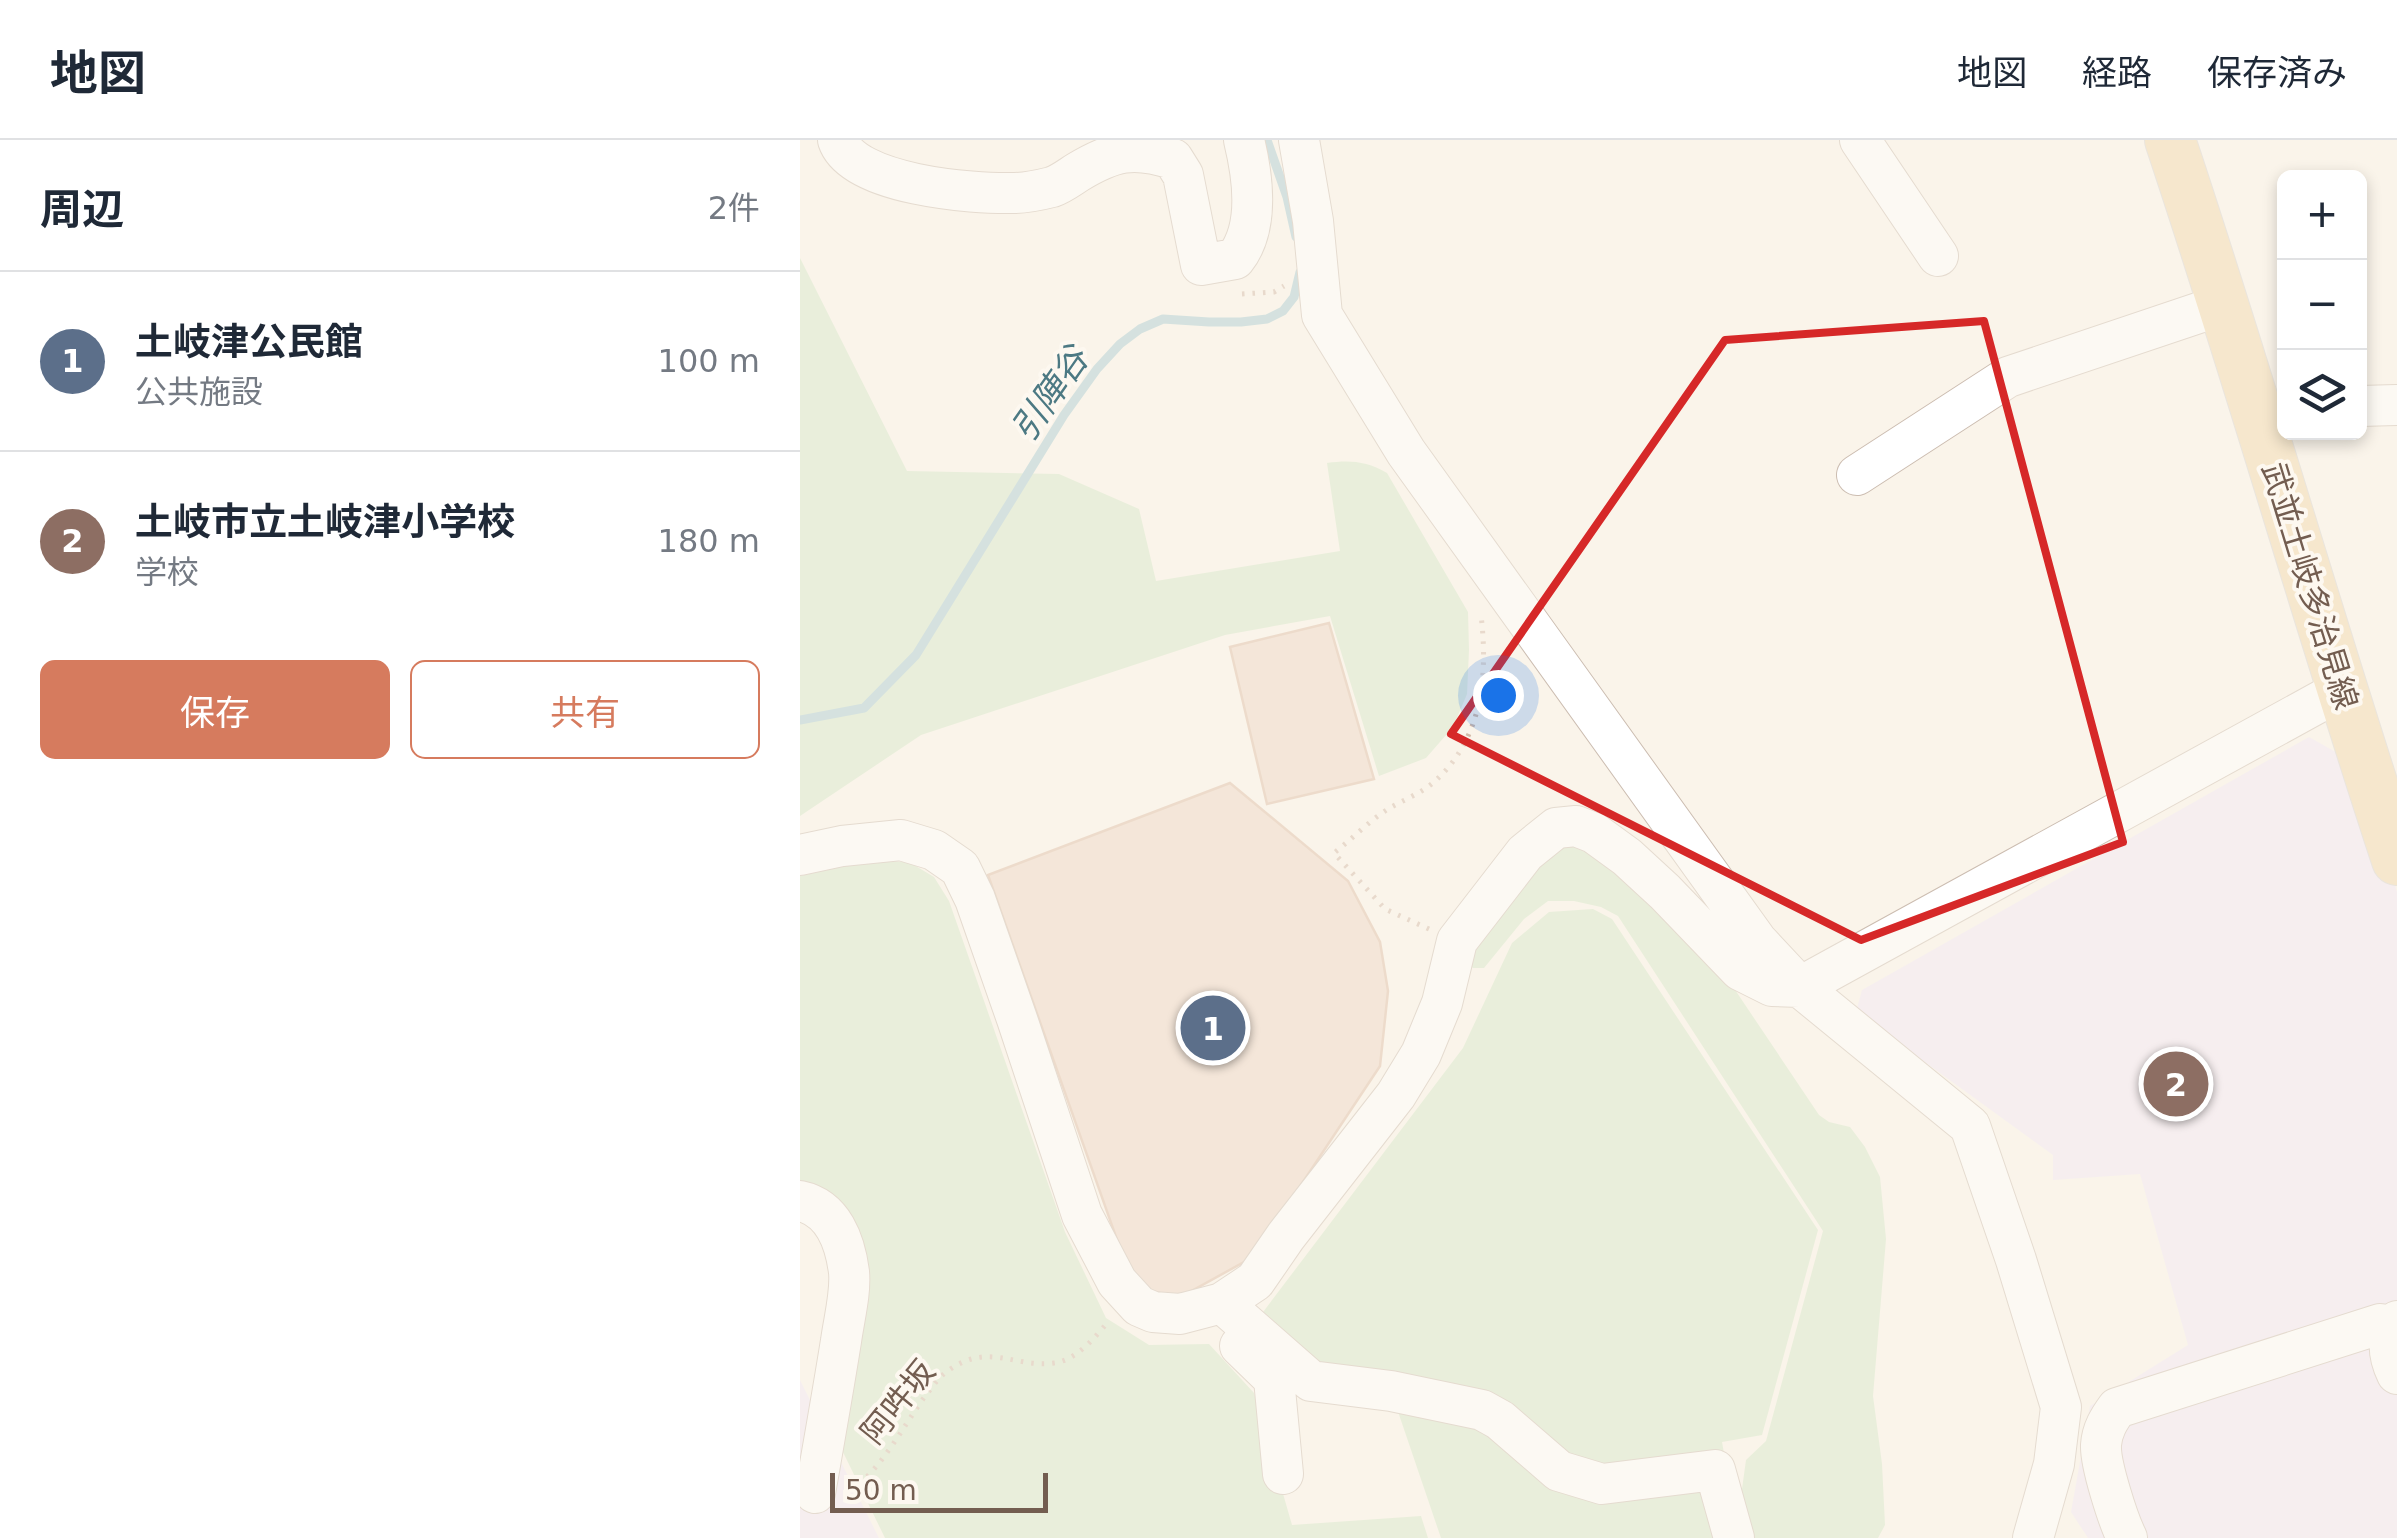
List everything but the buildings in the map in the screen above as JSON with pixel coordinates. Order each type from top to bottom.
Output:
[{"type":"main road","name":"武並土岐多治見線","points":[[2170,140],[2225,304],[2270,409],[2341,690],[2397,860]]},
{"type":"street","points":[[838,140],[850,158],[866,169],[937,190],[1017,194],[1056,186],[1116,153],[1140,150],[1173,159],[1184,175],[1202,264],[1235,259],[1251,223],[1249,162],[1244,140]]},
{"type":"street","points":[[1299,140],[1313,222],[1322,315],[1398,456],[1757,941],[1800,987],[1970,1126],[2060,1407],[2054,1464],[2033,1538]]},
{"type":"street","points":[[1860,140],[1938,256]]},
{"type":"street","points":[[1857,475],[2008,378],[2225,304]]},
{"type":"street","points":[[2367,406],[2397,404]]},
{"type":"street","points":[[800,854],[901,840],[934,850],[960,868],[975,899],[1082,1215],[1109,1268],[1138,1306],[1153,1312],[1180,1314],[1211,1306],[1255,1281],[1396,1095],[1420,1054],[1442,1003],[1457,941],[1524,853],[1556,828],[1576,826],[1594,832],[1627,857],[1740,970],[1772,986],[1800,987],[2341,690]]},
{"type":"street","points":[[800,1202],[812,1204],[832,1219],[843,1243],[849,1274],[815,1493]]},
{"type":"street","points":[[1211,1306],[1274,1379],[1283,1474]]},
{"type":"street","points":[[1211,1306],[1311,1381],[1391,1391],[1482,1410],[1500,1420],[1559,1471],[1602,1484],[1715,1470],[1734,1538]]},
{"type":"street","points":[[2396,1323],[2390,1346],[2397,1374]]},
{"type":"street","points":[[2128,1538],[2122,1529],[2100,1446],[2107,1421],[2117,1408],[2380,1324],[2396,1323]]},
{"type":"path","points":[[1457,941],[1385,909],[1334,853],[1385,811],[1434,782],[1460,753],[1477,718],[1483,672],[1482,616],[1472,602]]},
{"type":"path","name":"阿吽坂","points":[[860,1484],[948,1370],[984,1356],[1055,1363],[1085,1348],[1131,1298]]},
{"type":"highlighted area","points":[[1984,321],[2123,842],[1861,940],[1451,734],[1725,340]]},
{"type":"shaded area","points":[[2309,737],[2357,764],[2397,892],[2397,1538],[2088,1538],[2071,1512],[2090,1406],[2188,1345],[2140,1174],[2053,1180],[2053,1155],[1856,1012],[1862,990]]},
{"type":"shaded area","points":[[800,1380],[879,1538],[800,1538]]},
{"type":"green space","points":[[800,258],[907,471],[1059,474],[1139,509],[1156,581],[1340,551],[1327,463],[1358,462],[1387,473],[1468,612],[1467,694],[1453,727],[1426,758],[1379,776],[1330,616],[1225,635],[921,735],[800,816]]},
{"type":"green space","points":[[1574,835],[1713,957],[1819,1115],[1850,1127],[1880,1177],[1886,1239],[1873,1396],[1885,1525],[1878,1538],[1748,1538],[1739,1511],[1746,1460],[1766,1441],[1823,1231],[1618,916],[1601,907],[1574,901],[1548,901],[1524,919],[1484,968],[1473,968],[1467,962],[1468,952],[1551,848]]},
{"type":"green space","points":[[868,861],[909,862],[934,877],[949,901],[1065,1232],[1106,1318],[1149,1345],[1209,1344],[1254,1393],[1292,1525],[1421,1516],[1428,1538],[885,1538],[841,1448],[860,1314],[800,1184],[800,876]]},
{"type":"green space","points":[[1593,909],[1612,919],[1818,1230],[1762,1435],[1722,1442],[1739,1538],[1441,1538],[1391,1391],[1320,1375],[1257,1320],[1463,1048],[1512,943],[1549,912]]},
{"type":"waterway","name":"引陣谷","points":[[1267,140],[1296,237]]},
{"type":"waterway","name":"引陣谷","points":[[800,720],[864,708],[916,655],[1064,415],[1120,344],[1163,319],[1267,319],[1283,311],[1294,297],[1300,272]]},
{"type":"place","name":"土岐津公民館","points":[[1213,1028]]},
{"type":"place","name":"土岐市立土岐津小学校","points":[[2176,1084]]}]
